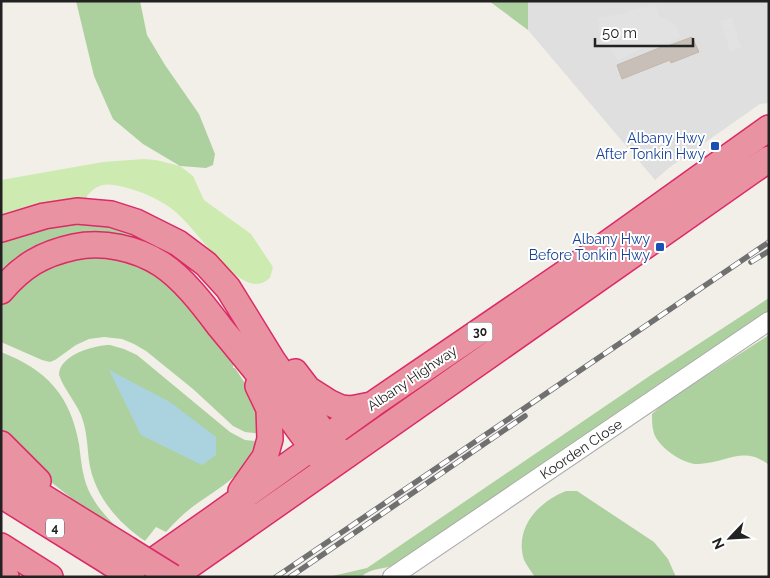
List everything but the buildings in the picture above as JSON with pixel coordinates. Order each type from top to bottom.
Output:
[{"type":"highway","name":"Albany Highway","points":[[131,577],[373,404],[556,279],[769,128]]},
{"type":"highway","name":"Albany Highway","points":[[172,577],[769,159]]},
{"type":"highway","points":[[1,229],[44,216],[77,211],[111,214],[136,222],[178,243],[206,264],[228,288],[273,361],[319,443]]},
{"type":"highway","points":[[1,291],[24,267],[56,251],[81,246],[104,244],[136,252],[162,264],[195,294],[270,388],[336,463]]},
{"type":"highway","points":[[241,307],[274,342],[308,389],[341,408],[352,409],[373,404]]},
{"type":"highway","points":[[217,516],[244,488],[265,457],[270,439],[269,410],[246,359]]},
{"type":"highway","points":[[1,444],[118,556],[172,577]]},
{"type":"highway","points":[[1,471],[77,517]]},
{"type":"highway","name":"4","points":[[1,495],[118,556],[131,577]]},
{"type":"highway","points":[[1,546],[50,577]]},
{"type":"highway","points":[[1,574],[6,577]]},
{"type":"street","name":"Koorden Close","points":[[392,577],[769,321]]},
{"type":"shaded area","points":[[528,1],[769,1],[769,103],[760,104],[670,167],[655,180],[528,30]]},
{"type":"shaded area","points":[[656,4],[659,18],[665,18],[676,25],[680,37],[672,41],[647,46],[618,60],[599,32],[598,18],[626,13],[630,10]]},
{"type":"shaded area","points":[[732,17],[741,48],[730,51],[720,21]]},
{"type":"green space","points":[[76,1],[140,1],[147,35],[199,114],[215,154],[213,165],[206,168],[180,166],[143,144],[113,119],[94,76]]},
{"type":"green space","points":[[489,1],[528,1],[528,30]]},
{"type":"green space","points":[[144,159],[180,166],[193,176],[204,200],[251,234],[273,267],[270,278],[258,284],[246,281],[224,264],[172,209],[149,196],[118,186],[108,184],[95,188],[87,196],[87,206],[1,220],[1,180],[103,162]]},
{"type":"green space","points":[[87,221],[143,233],[139,248],[129,244],[1,274],[1,236]]},
{"type":"green space","points":[[116,256],[162,276],[214,336],[233,364],[233,368],[235,368],[254,397],[263,434],[245,432],[233,426],[193,389],[146,351],[122,339],[104,337],[89,339],[50,362],[1,342],[1,305],[15,286],[57,259]]},
{"type":"green space","points":[[769,298],[769,312],[398,564],[373,570],[362,577],[328,577],[367,568],[651,375]]},
{"type":"green space","points":[[769,335],[769,465],[751,456],[693,464],[674,456],[655,436],[652,414],[665,402]]},
{"type":"green space","points":[[110,345],[137,355],[230,432],[245,440],[255,441],[246,462],[232,479],[187,511],[166,532],[156,527],[145,541],[125,525],[108,507],[96,485],[89,461],[83,421],[79,410],[59,375],[65,362],[78,352]]},
{"type":"green space","points":[[1,352],[31,367],[54,386],[69,411],[75,427],[88,489],[100,509],[127,537],[90,513],[46,478],[1,435]]},
{"type":"green space","points":[[566,491],[577,491],[654,542],[668,559],[676,577],[535,577],[524,560],[522,537],[531,518],[538,509],[546,502]]},
{"type":"water","points":[[109,370],[170,402],[216,437],[216,455],[202,465],[141,435]]},
{"type":"railway","points":[[276,577],[769,242]]},
{"type":"railway","points":[[751,262],[769,251]]},
{"type":"railway","points":[[290,577],[525,416]]},
{"type":"place","name":"Albany Hwy After Tonkin Hwy","points":[[715,146]]},
{"type":"place","name":"Albany Hwy Before Tonkin Hwy","points":[[660,247]]}]
